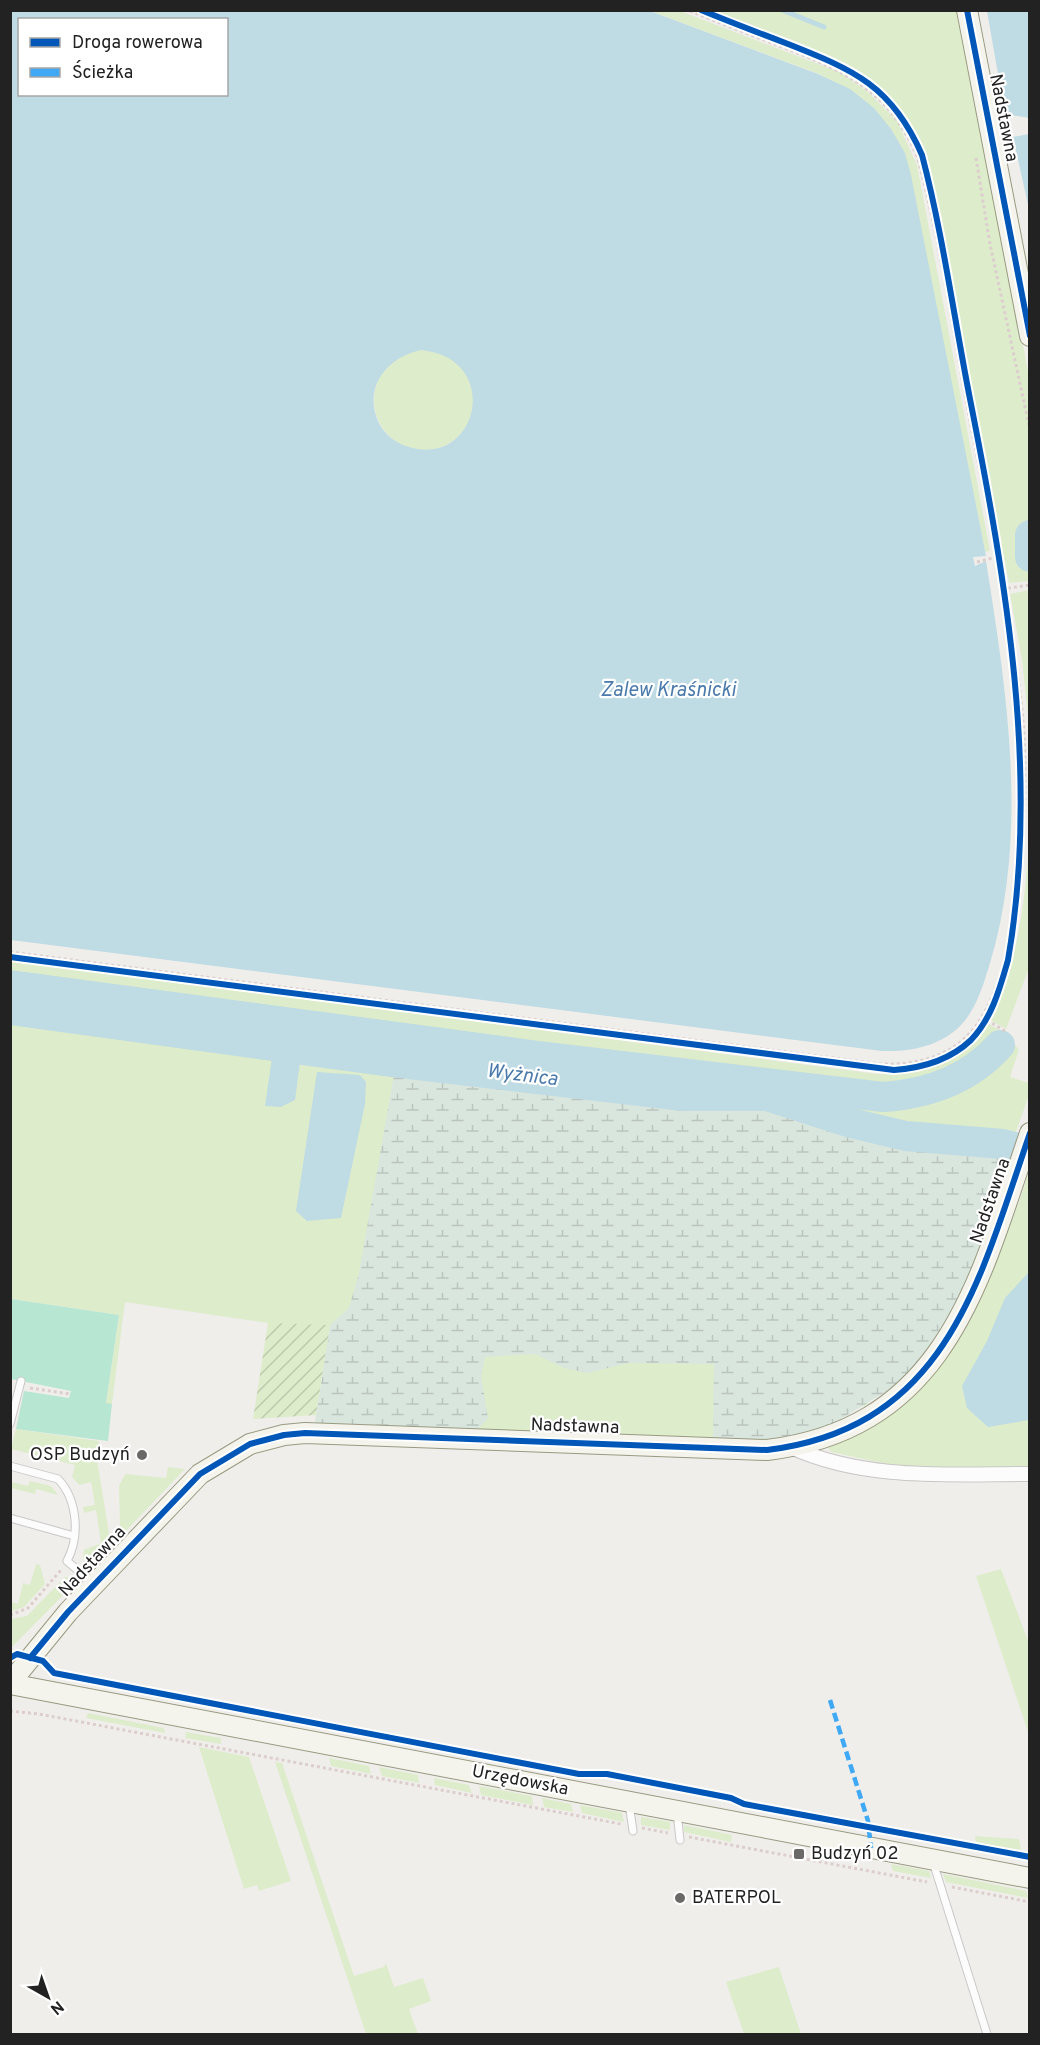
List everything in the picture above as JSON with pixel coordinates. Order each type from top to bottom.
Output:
[{"type":"street","name":"Nadstawna","points":[[967,10],[1029,336]]},
{"type":"street","name":"Nadstawna","points":[[10,1684],[94,1584],[200,1474],[233,1452],[284,1435],[396,1435],[767,1450],[791,1447],[839,1430],[874,1412],[896,1398],[931,1363],[955,1329],[978,1281],[1028,1137]]},
{"type":"street","name":"Nadstawna","points":[[791,1447],[841,1463],[893,1474],[1029,1474]]},
{"type":"street","name":"Urzędowska","points":[[10,1684],[1029,1878]]},
{"type":"lane","points":[[10,1424],[21,1384]]},
{"type":"lane","points":[[10,1466],[58,1479],[71,1500],[74,1536],[73,1551],[67,1562],[94,1584]]},
{"type":"lane","points":[[10,1518],[74,1536]]},
{"type":"lane","points":[[629,1801],[633,1828]]},
{"type":"lane","points":[[677,1810],[680,1837]]},
{"type":"lane","points":[[932,1859],[987,2034]]},
{"type":"path","points":[[688,10],[843,72],[876,95],[902,124],[917,156],[922,175],[996,557],[1005,589]]},
{"type":"path","points":[[10,957],[894,1070],[922,1066],[956,1052],[970,1040],[998,993],[1019,916],[1029,819],[1028,727],[1005,589],[928,179],[912,133],[882,94],[847,67],[701,10]]},
{"type":"path","points":[[977,562],[996,557]]},
{"type":"path","points":[[1005,589],[1029,585]]},
{"type":"path","points":[[10,952],[880,1064],[911,1064],[939,1055],[965,1038],[984,1019]]},
{"type":"path","points":[[984,1019],[1005,1031]]},
{"type":"path","points":[[21,1384],[70,1394]]},
{"type":"path","points":[[10,1616],[23,1612],[33,1604],[67,1562]]},
{"type":"path","points":[[10,1711],[21,1710],[1029,1902]]},
{"type":"green space","points":[[650,11],[680,11],[839,72],[867,91],[897,121],[917,165],[990,551],[985,552],[905,153],[874,108],[850,90],[819,74]]},
{"type":"green space","points":[[710,11],[959,11],[1029,377],[1030,519],[1022,537],[1029,581],[1009,583],[930,170],[915,134],[895,106],[870,83],[842,64],[811,49]]},
{"type":"green space","points":[[424,350],[443,354],[459,365],[470,381],[474,400],[470,419],[459,435],[443,446],[424,450],[405,446],[389,435],[378,419],[374,400],[378,381],[389,365],[405,354]]},
{"type":"green space","points":[[1030,590],[1029,725],[1022,660],[1010,594]]},
{"type":"green space","points":[[1029,837],[1029,968],[1006,1029],[989,1019],[1014,954],[1026,884]]},
{"type":"green space","points":[[11,961],[877,1074],[910,1071],[939,1063],[965,1048],[987,1023],[1005,1033],[1002,1041],[1016,1046],[1019,1050],[1010,1077],[1029,1083],[1029,1095],[1012,1143],[908,1132],[767,1093],[680,1093],[346,1052],[351,1035],[881,1100],[915,1097],[946,1087],[974,1072],[999,1049],[999,1045],[997,1044],[971,1066],[945,1080],[917,1089],[883,1092],[11,975]]},
{"type":"green space","points":[[11,1013],[127,1032],[395,1069],[687,1104],[764,1102],[856,1131],[909,1143],[1008,1151],[1001,1177],[867,1405],[763,1442],[315,1423],[330,1326],[268,1323],[125,1302],[112,1404],[106,1404],[119,1315],[11,1299]]},
{"type":"green space","points":[[395,1069],[687,1104],[764,1102],[856,1131],[909,1143],[1008,1151],[989,1227],[949,1322],[900,1383],[836,1422],[791,1440],[763,1442],[713,1440],[714,1364],[628,1363],[588,1373],[564,1368],[535,1354],[485,1357],[481,1376],[488,1418],[478,1429],[315,1423],[330,1325],[349,1308],[359,1273]]},
{"type":"green space","points":[[1029,1170],[1029,1469],[896,1466],[831,1452],[826,1445],[901,1405],[937,1370],[968,1321],[1012,1219]]},
{"type":"green space","points":[[11,1299],[119,1315],[106,1403],[112,1404],[108,1441],[16,1429],[24,1391],[69,1398],[71,1391],[11,1379]]},
{"type":"green space","points":[[268,1323],[330,1325],[316,1415],[253,1419]]},
{"type":"green space","points":[[16,1429],[99,1441],[97,1460],[111,1545],[89,1568],[83,1558],[84,1550],[101,1543],[96,1510],[84,1513],[83,1507],[95,1505],[91,1482],[79,1485],[72,1477],[75,1465],[11,1449]]},
{"type":"green space","points":[[168,1467],[185,1469],[123,1534],[120,1528],[119,1486],[125,1474],[166,1478]]},
{"type":"green space","points":[[30,1481],[51,1486],[58,1495],[36,1489],[35,1494],[11,1488],[11,1482],[28,1486]]},
{"type":"green space","points":[[36,1564],[40,1565],[45,1584],[24,1607],[11,1611],[11,1602],[18,1604],[23,1583],[30,1585]]},
{"type":"green space","points":[[1001,1569],[1029,1643],[1029,1735],[976,1576]]},
{"type":"green space","points":[[65,1577],[79,1579],[11,1648],[11,1619],[27,1616]]},
{"type":"green space","points":[[88,1713],[164,1728],[165,1733],[86,1718]]},
{"type":"green space","points":[[186,1732],[221,1738],[221,1744],[185,1738]]},
{"type":"green space","points":[[199,1747],[249,1757],[291,1881],[259,1891],[257,1885],[244,1889]]},
{"type":"green space","points":[[329,1758],[369,1766],[371,1774],[331,1766]]},
{"type":"green space","points":[[275,1762],[282,1763],[354,1976],[384,1967],[386,1963],[394,1987],[423,1978],[431,2001],[409,2009],[418,2034],[366,2034]]},
{"type":"green space","points":[[379,1767],[418,1775],[419,1783],[382,1776]]},
{"type":"green space","points":[[434,1778],[469,1785],[472,1793],[435,1785]]},
{"type":"green space","points":[[479,1786],[532,1796],[533,1805],[481,1795]]},
{"type":"green space","points":[[542,1798],[571,1804],[573,1812],[544,1807]]},
{"type":"green space","points":[[580,1805],[622,1813],[624,1822],[582,1813]]},
{"type":"green space","points":[[641,1817],[670,1822],[670,1830],[641,1825]]},
{"type":"green space","points":[[684,1825],[732,1835],[731,1842],[684,1832]]},
{"type":"green space","points":[[975,1836],[1019,1839],[1021,1850],[976,1843]]},
{"type":"green space","points":[[891,1864],[929,1871],[931,1878],[893,1871]]},
{"type":"green space","points":[[943,1874],[1026,1891],[1028,1898],[946,1882]]},
{"type":"green space","points":[[779,1967],[801,2034],[744,2034],[726,1982]]},
{"type":"water","name":"Zalew Kraśnicki","points":[[11,10],[650,11],[818,74],[850,89],[874,108],[891,129],[905,153],[911,175],[986,556],[973,557],[975,566],[986,561],[1001,661],[1011,763],[1009,864],[1002,914],[982,989],[970,1014],[958,1028],[941,1040],[922,1047],[882,1051],[11,940]],"holes":[[[421,350],[447,357],[464,371],[472,390],[472,409],[465,428],[452,442],[433,449],[404,446],[387,434],[378,421],[374,408],[376,385],[389,366],[409,354]]]},
{"type":"water","points":[[987,11],[1029,11],[1029,118],[1005,114]]},
{"type":"water","points":[[1030,134],[1029,209],[1013,137]]},
{"type":"water","points":[[272,1058],[300,1062],[295,1100],[281,1107],[265,1106]]},
{"type":"water","points":[[317,1072],[360,1075],[366,1082],[365,1104],[341,1218],[307,1221],[296,1211]]},
{"type":"water","points":[[1029,1272],[1029,1420],[988,1427],[967,1408],[962,1386],[987,1341],[1005,1298]]},
{"type":"waterway","points":[[782,10],[824,27]]},
{"type":"waterway","name":"Wyżnica","points":[[1030,535],[1030,557]]},
{"type":"waterway","name":"Wyżnica","points":[[10,985],[531,1055],[883,1097],[916,1093],[947,1083],[975,1067],[1000,1045]]},
{"type":"waterway","name":"Wyżnica","points":[[10,1010],[391,1062],[683,1096],[767,1096],[851,1123],[906,1136],[1003,1144],[1030,1151]]},
{"type":"marked path","points":[[830,1700],[868,1821],[871,1848]]},
{"type":"cycle path","points":[[10,957],[894,1070],[925,1065],[945,1058],[971,1040],[985,1022],[1008,960],[1017,891],[1021,820],[1020,750],[1006,608],[996,538],[942,246],[922,155],[898,112],[868,83],[833,63],[701,10]]},
{"type":"cycle path","points":[[967,10],[1030,336]]},
{"type":"cycle path","points":[[30,1658],[68,1612],[200,1474],[250,1444],[284,1435],[305,1433],[767,1450],[828,1436],[877,1412],[917,1378],[948,1338],[973,1291],[993,1241],[1030,1133]]},
{"type":"cycle path","points":[[10,1658],[17,1654],[43,1661],[54,1673],[579,1774],[607,1774],[731,1798],[744,1804],[1030,1857]]},
{"type":"place","name":"OSP Budzyń","points":[[142,1455]]},
{"type":"place","name":"Budzyń 02","points":[[799,1854]]},
{"type":"place","name":"BATERPOL","points":[[680,1898]]}]
